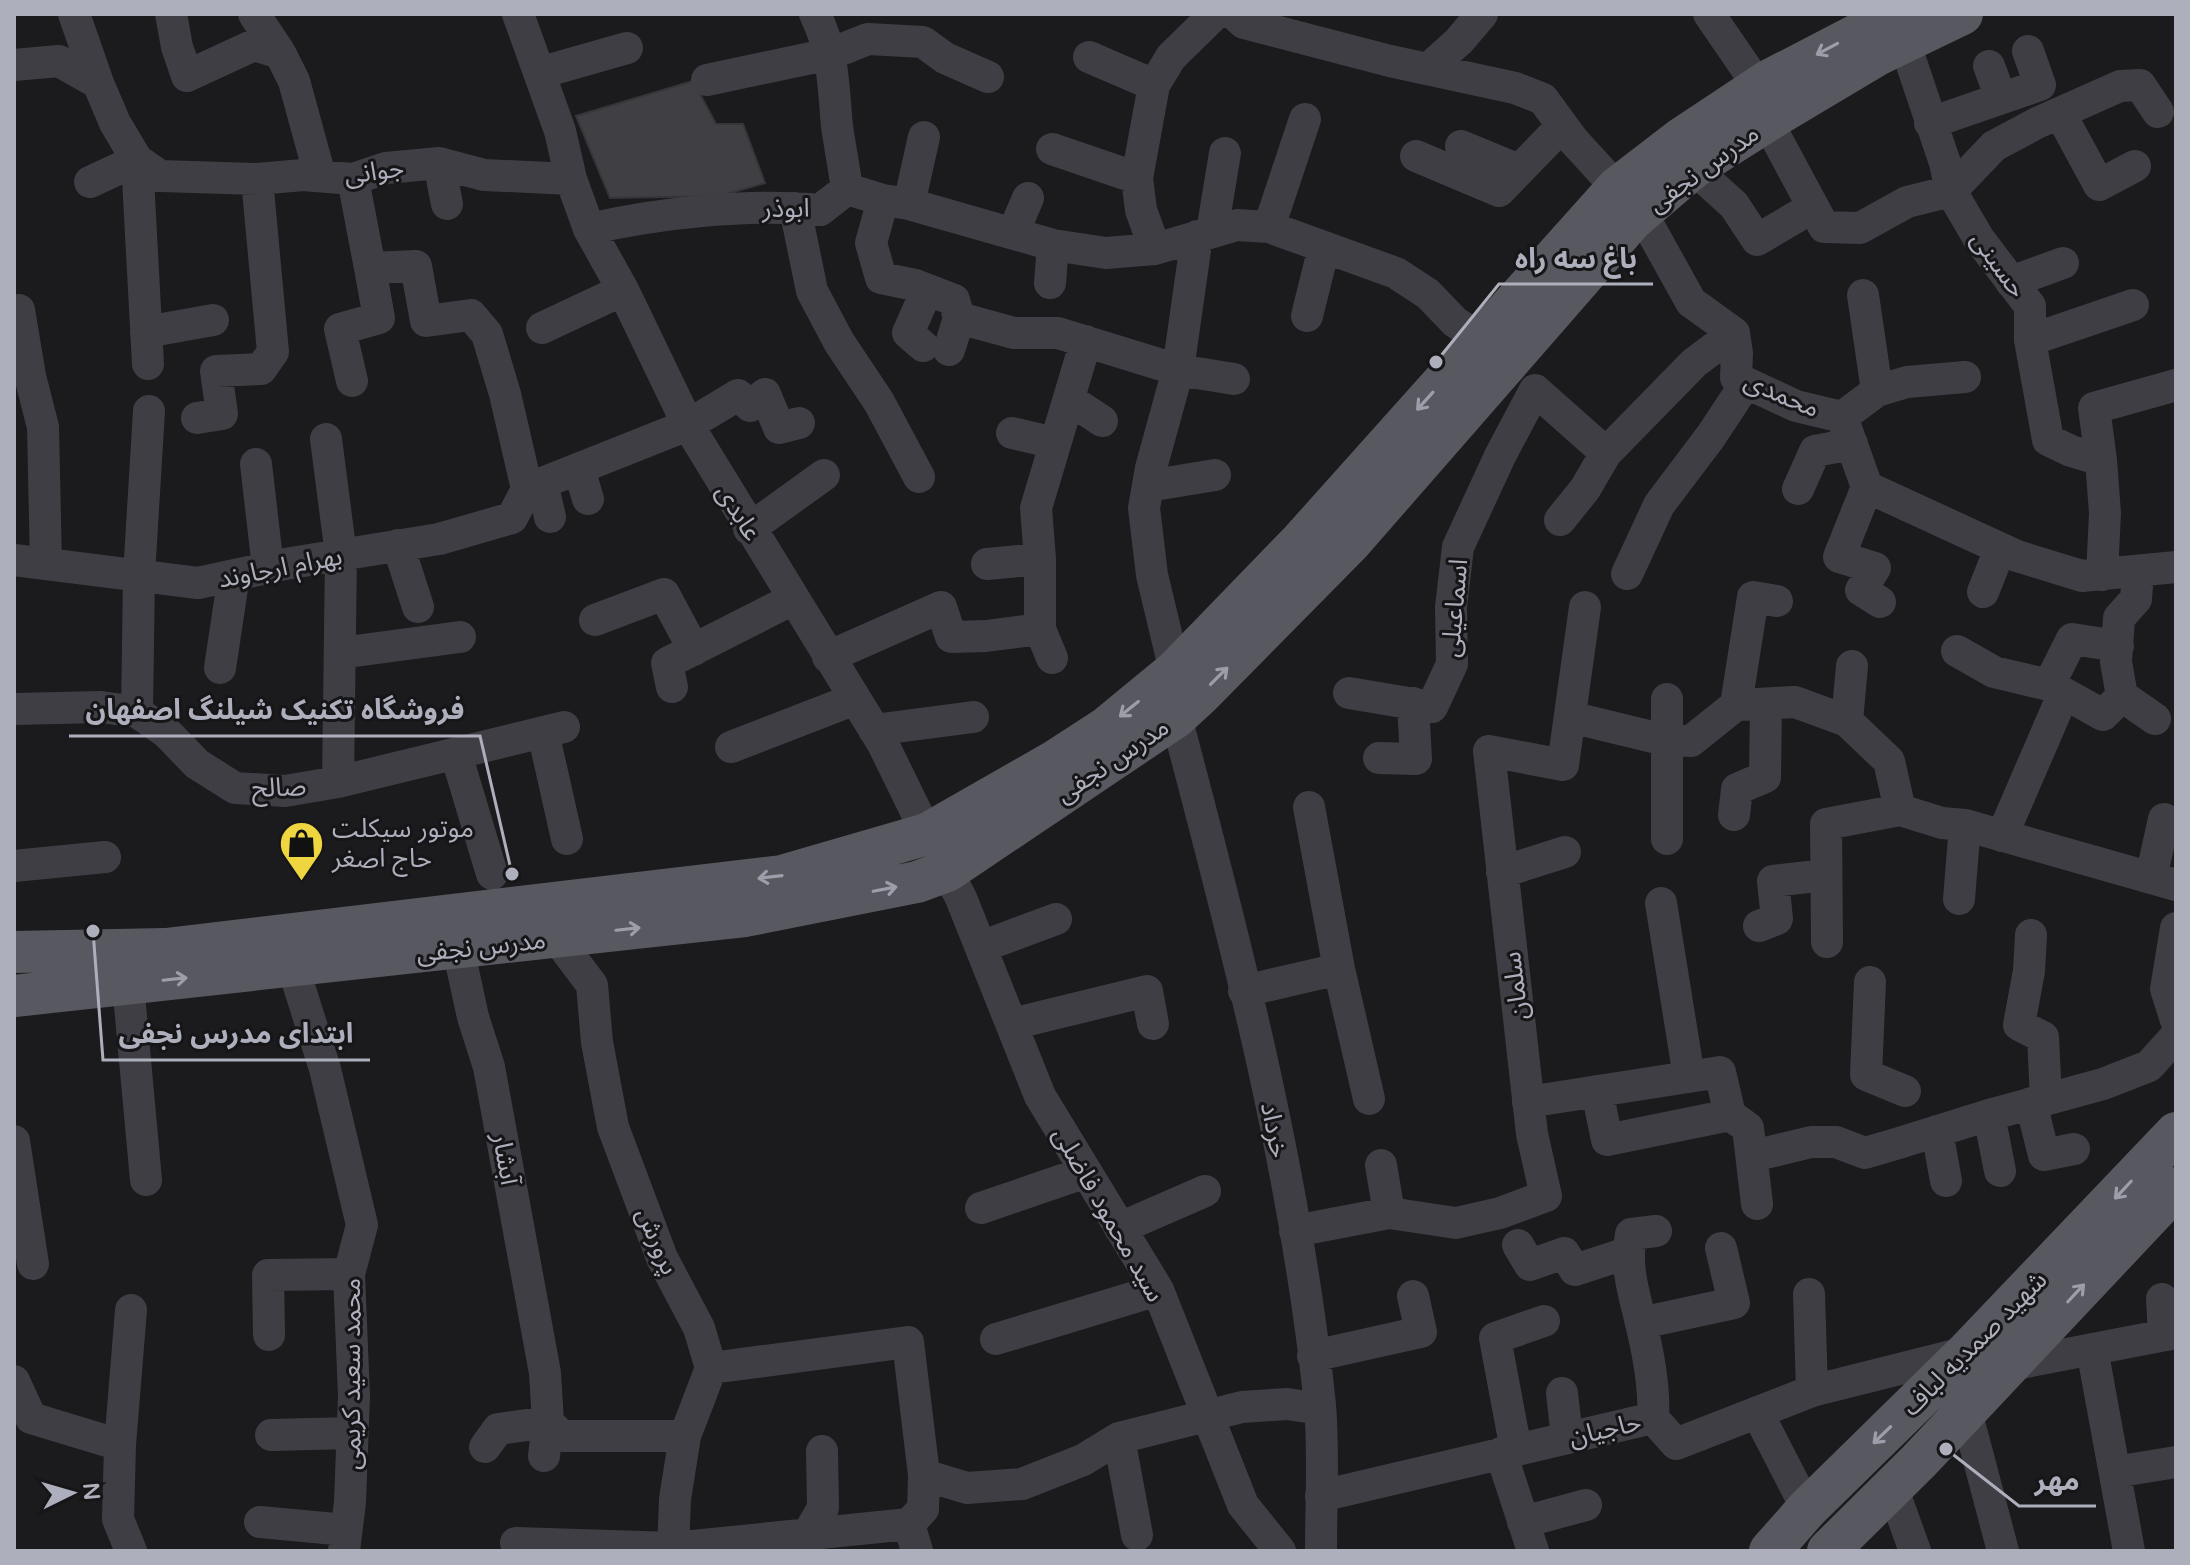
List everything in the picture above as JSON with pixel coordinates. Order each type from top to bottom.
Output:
[{"type":"main road","name":"مدرس نجفی","points":[[14,996],[128,984],[782,876],[927,834],[1107,727],[1175,671],[1301,541],[1397,460],[1682,138],[1879,54],[1895,22],[1962,14]]},
{"type":"main road","name":"مدرس نجفی","points":[[14,952],[166,949],[315,953],[458,948],[745,916],[917,882],[947,871],[1176,717],[1351,542],[1397,460],[1480,339],[1629,200],[1693,168],[1763,104]]},
{"type":"main road","name":"شهید صمدیه لباف","points":[[1831,1550],[2010,1365],[2033,1312],[2176,1133]]},
{"type":"main road","name":"شهید صمدیه لباف","points":[[1770,1551],[1807,1509],[1967,1352],[2033,1312],[2176,1188]]},
{"type":"street","points":[[74,14],[115,123],[137,160],[148,364]]},
{"type":"street","points":[[171,14],[177,47],[187,76],[254,45],[280,53]]},
{"type":"street","points":[[254,14],[294,81],[320,176]]},
{"type":"street","points":[[518,14],[560,131],[571,179]]},
{"type":"street","name":"ابوذر","points":[[589,229],[629,220],[731,210],[820,210],[847,189],[837,125],[834,70],[824,33],[815,14]]},
{"type":"street","points":[[1155,249],[1141,210],[1137,178],[1154,85],[1171,57],[1215,14]]},
{"type":"street","name":"محمدی","points":[[1234,14],[1244,23],[1515,88],[1543,99],[1562,126],[1629,200],[1691,302],[1734,333],[1736,378],[1847,431]]},
{"type":"street","points":[[1428,69],[1459,41],[1482,14]]},
{"type":"street","points":[[1709,14],[1763,104],[1824,227],[1860,228],[1907,202],[1951,191],[1994,146],[2120,86],[2140,85],[2158,112]]},
{"type":"street","name":"حسینی","points":[[1895,22],[1945,163],[1951,191],[1979,239],[2030,306],[2030,340],[2048,440],[2101,460]]},
{"type":"street","points":[[707,80],[830,54],[868,39],[923,42],[945,58],[988,77]]},
{"type":"street","points":[[539,73],[627,48]]},
{"type":"street","points":[[1930,123],[2040,85],[2028,51]]},
{"type":"street","points":[[1089,57],[1154,85]]},
{"type":"street","points":[[14,65],[59,61],[98,83]]},
{"type":"street","points":[[1989,66],[2001,98]]},
{"type":"street","points":[[2060,113],[2099,185],[2135,166]]},
{"type":"street","points":[[1269,227],[1305,119]]},
{"type":"street","points":[[1416,156],[1499,191],[1562,126]]},
{"type":"street","points":[[924,137],[896,202],[871,243],[881,278],[954,300],[959,318]]},
{"type":"street","points":[[1461,146],[1519,170]]},
{"type":"street","points":[[1052,149],[1137,178]]},
{"type":"street","points":[[1175,671],[1152,575],[1144,508],[1178,370],[1205,234],[1225,153]]},
{"type":"street","points":[[90,182],[137,160]]},
{"type":"street","name":"جوانی","points":[[137,160],[160,176],[257,179],[303,175],[353,179],[386,168],[439,163],[484,175],[571,179]]},
{"type":"street","points":[[439,163],[447,204]]},
{"type":"street","points":[[1693,168],[1734,205],[1757,240],[1813,207]]},
{"type":"street","points":[[197,418],[222,414],[216,371],[261,369],[273,352],[257,179]]},
{"type":"street","points":[[352,381],[340,329],[379,318],[353,179]]},
{"type":"street","name":"عابدی","points":[[571,179],[589,229],[623,290],[688,425],[874,730],[927,834]]},
{"type":"street","points":[[847,189],[1053,245],[1106,253],[1155,249],[1237,225],[1269,227],[1396,273],[1428,294],[1455,322],[1480,339]]},
{"type":"street","points":[[1013,233],[1028,198]]},
{"type":"street","points":[[795,208],[812,291],[839,342],[879,402],[919,477]]},
{"type":"street","points":[[1050,283],[1053,245]]},
{"type":"street","points":[[1307,316],[1324,247]]},
{"type":"street","points":[[2011,282],[2063,263]]},
{"type":"street","points":[[370,268],[416,266],[426,321],[468,302],[487,334],[535,486],[550,517]]},
{"type":"street","points":[[542,328],[623,290]]},
{"type":"street","points":[[927,290],[908,333],[936,348],[959,318]]},
{"type":"street","points":[[1863,295],[1877,391]]},
{"type":"street","points":[[2030,340],[2133,305]]},
{"type":"street","points":[[19,310],[30,376],[43,427],[46,564]]},
{"type":"street","points":[[959,318],[1014,333],[1058,333],[1178,370],[1234,379]]},
{"type":"street","points":[[146,332],[213,320]]},
{"type":"street","points":[[1560,520],[1585,489],[1606,453],[1694,363],[1734,333]]},
{"type":"street","points":[[828,657],[941,607],[951,637],[986,636],[1046,643],[1036,508],[1086,341]]},
{"type":"street","points":[[1798,489],[1815,451],[1847,431],[1877,391],[1907,382],[1965,377]]},
{"type":"street","points":[[1627,574],[1659,505],[1746,383]]},
{"type":"street","points":[[2087,584],[2105,513],[2094,408],[2176,385]]},
{"type":"street","name":"اسماعیلی","points":[[1413,703],[1432,707],[1452,664],[1451,607],[1458,547],[1535,390],[1606,453]]},
{"type":"street","points":[[535,486],[688,425],[738,395],[750,406],[765,394],[779,428],[799,423]]},
{"type":"street","points":[[1069,399],[1102,421]]},
{"type":"street","points":[[137,712],[139,575],[149,411]]},
{"type":"street","points":[[1847,431],[1867,487],[1839,557],[1875,568],[1861,590],[1880,602]]},
{"type":"street","points":[[1012,433],[1055,443]]},
{"type":"street","points":[[326,439],[341,555],[338,782]]},
{"type":"street","points":[[256,464],[268,568]]},
{"type":"street","points":[[579,469],[588,499]]},
{"type":"street","points":[[749,529],[812,473]]},
{"type":"street","points":[[1148,486],[1215,475]]},
{"type":"street","name":"بهرام ارجاوند","points":[[14,560],[198,583],[439,539],[512,518],[535,486]]},
{"type":"street","points":[[1867,487],[2000,549],[2087,584],[2176,567]]},
{"type":"street","points":[[398,545],[418,607]]},
{"type":"street","points":[[1983,592],[2000,549]]},
{"type":"street","points":[[987,564],[1040,559]]},
{"type":"street","points":[[2138,573],[2136,599],[2119,618],[2116,662],[2122,696],[2155,719]]},
{"type":"street","points":[[220,668],[234,575]]},
{"type":"street","points":[[595,620],[664,594],[694,650]]},
{"type":"street","points":[[1734,815],[1737,789],[1765,777],[1751,704],[1753,597],[1777,601]]},
{"type":"street","points":[[672,687],[667,663],[793,599]]},
{"type":"street","name":"سلمان","points":[[1295,1231],[1389,1213],[1456,1223],[1500,1213],[1546,1196],[1532,1134],[1489,751],[1563,765],[1585,607]]},
{"type":"street","points":[[340,653],[460,637]]},
{"type":"street","points":[[2002,836],[2072,639],[2118,646]]},
{"type":"street","points":[[1957,651],[1994,672],[2056,690],[2103,715],[2122,696]]},
{"type":"street","points":[[1847,721],[1852,666]]},
{"type":"street","points":[[1349,693],[1413,703],[1416,759],[1379,758]]},
{"type":"street","points":[[731,747],[855,699]]},
{"type":"street","points":[[1667,699],[1667,839]]},
{"type":"street","points":[[1570,717],[1665,740],[1691,741],[1751,704],[1795,702],[1847,721],[1889,761],[1900,810]]},
{"type":"street","name":"صالح","points":[[14,709],[101,707],[137,712],[167,733],[197,764],[235,788],[285,791],[338,782],[554,730],[567,839]]},
{"type":"street","points":[[874,730],[973,717]]},
{"type":"street","name":"خرداد","points":[[1176,717],[1270,1103],[1295,1231],[1320,1409],[1321,1551]]},
{"type":"street","points":[[456,754],[492,874]]},
{"type":"street","points":[[1309,807],[1339,969],[1369,1099]]},
{"type":"street","points":[[1827,942],[1826,824],[1900,810],[2164,881],[2164,819]]},
{"type":"street","points":[[1959,899],[1965,825]]},
{"type":"street","points":[[1502,872],[1565,852]]},
{"type":"street","points":[[14,866],[105,857]]},
{"type":"street","name":"سید محمود فاضلی","points":[[947,871],[1040,1096],[1158,1290],[1243,1505],[1280,1551]]},
{"type":"street","points":[[1759,926],[1777,919],[1773,881],[1826,875]]},
{"type":"street","points":[[1661,903],[1689,1077]]},
{"type":"street","points":[[981,947],[1056,919]]},
{"type":"street","points":[[2176,928],[2166,989],[2176,1020]]},
{"type":"street","points":[[2031,935],[2029,971],[2019,1025],[2043,1037],[2038,1101],[2044,1155],[2074,1149]]},
{"type":"street","name":"پرورش","points":[[556,937],[592,985],[597,1042],[613,1127],[662,1258],[699,1328],[711,1368]]},
{"type":"street","name":"آبشار","points":[[458,948],[473,1017],[489,1067],[545,1373],[548,1422],[544,1456]]},
{"type":"street","name":"محمد سعید کریمی","points":[[315,953],[325,1069],[362,1225],[349,1274],[354,1396],[350,1502],[345,1540]]},
{"type":"street","points":[[1244,991],[1339,969]]},
{"type":"street","points":[[1870,982],[1866,1075],[1905,1082],[1899,1143]]},
{"type":"street","points":[[128,984],[146,1180]]},
{"type":"street","points":[[1012,1024],[1147,991],[1153,1024]]},
{"type":"street","points":[[1753,1156],[1811,1142],[1836,1142],[1865,1153],[2103,1084],[2149,1066],[2176,1036]]},
{"type":"street","points":[[1528,1102],[1720,1072],[1730,1115],[1748,1128],[1757,1204]]},
{"type":"street","points":[[1597,1091],[1607,1140],[1730,1115]]},
{"type":"street","points":[[1989,1115],[2000,1171]]},
{"type":"street","points":[[1937,1131],[1946,1181]]},
{"type":"street","points":[[14,1141],[33,1264]]},
{"type":"street","points":[[1381,1165],[1389,1213]]},
{"type":"street","points":[[981,1208],[1086,1172]]},
{"type":"street","points":[[1120,1228],[1205,1191]]},
{"type":"street","points":[[1653,1418],[1654,1397],[1627,1253],[1631,1234],[1656,1231]]},
{"type":"street","points":[[1518,1245],[1530,1265],[1564,1253],[1575,1270],[1627,1253]]},
{"type":"street","points":[[1641,1323],[1734,1303],[1721,1248]]},
{"type":"street","points":[[269,1335],[268,1275],[349,1274]]},
{"type":"street","points":[[996,1339],[1158,1290]]},
{"type":"street","points":[[1809,1294],[1812,1391]]},
{"type":"street","points":[[1313,1356],[1421,1332],[1413,1296]]},
{"type":"street","points":[[2010,1365],[2170,1334],[2162,1299]]},
{"type":"street","points":[[131,1310],[120,1445],[118,1519],[131,1551]]},
{"type":"street","points":[[1544,1321],[1495,1338],[1509,1452],[1528,1536],[1586,1505]]},
{"type":"street","points":[[516,1536],[673,1549],[913,1538],[923,1509],[924,1475],[908,1342],[711,1368],[685,1436],[675,1499],[673,1549]]},
{"type":"street","points":[[2092,1349],[2129,1551]]},
{"type":"street","name":"حاجیان","points":[[1321,1496],[1653,1418],[1676,1444],[1812,1391],[1967,1352]]},
{"type":"street","points":[[14,1381],[31,1418],[120,1445]]},
{"type":"street","points":[[1562,1393],[1567,1438]]},
{"type":"street","points":[[924,1475],[967,1488],[1022,1484],[1083,1460],[1119,1438],[1206,1416],[1242,1407],[1287,1404],[1320,1409]]},
{"type":"street","points":[[1966,1411],[2003,1551]]},
{"type":"street","points":[[1757,1412],[1807,1509]]},
{"type":"street","points":[[485,1447],[498,1429],[548,1422],[561,1436],[685,1436]]},
{"type":"street","points":[[271,1435],[352,1433]]},
{"type":"street","points":[[1119,1438],[1137,1535]]},
{"type":"street","points":[[809,1543],[823,1508],[822,1451]]},
{"type":"street","points":[[2115,1472],[2176,1462]]},
{"type":"street","points":[[1892,1487],[1915,1551]]},
{"type":"street","points":[[260,1522],[345,1540]]},
{"type":"building","points":[[693,81],[716,124],[743,124],[765,183],[720,196],[610,198],[576,116]]},
{"type":"place","name":"باغ سه راه","points":[[1436,362]]},
{"type":"place","name":"فروشگاه تکنیک شیلنگ اصفهان","points":[[512,874]]},
{"type":"place","name":"موتور سیکلت حاج اصغر","points":[[301,882]]},
{"type":"place","name":"ابتدای مدرس نجفی","points":[[93,931]]},
{"type":"place","name":"مهر","points":[[1946,1449]]}]
